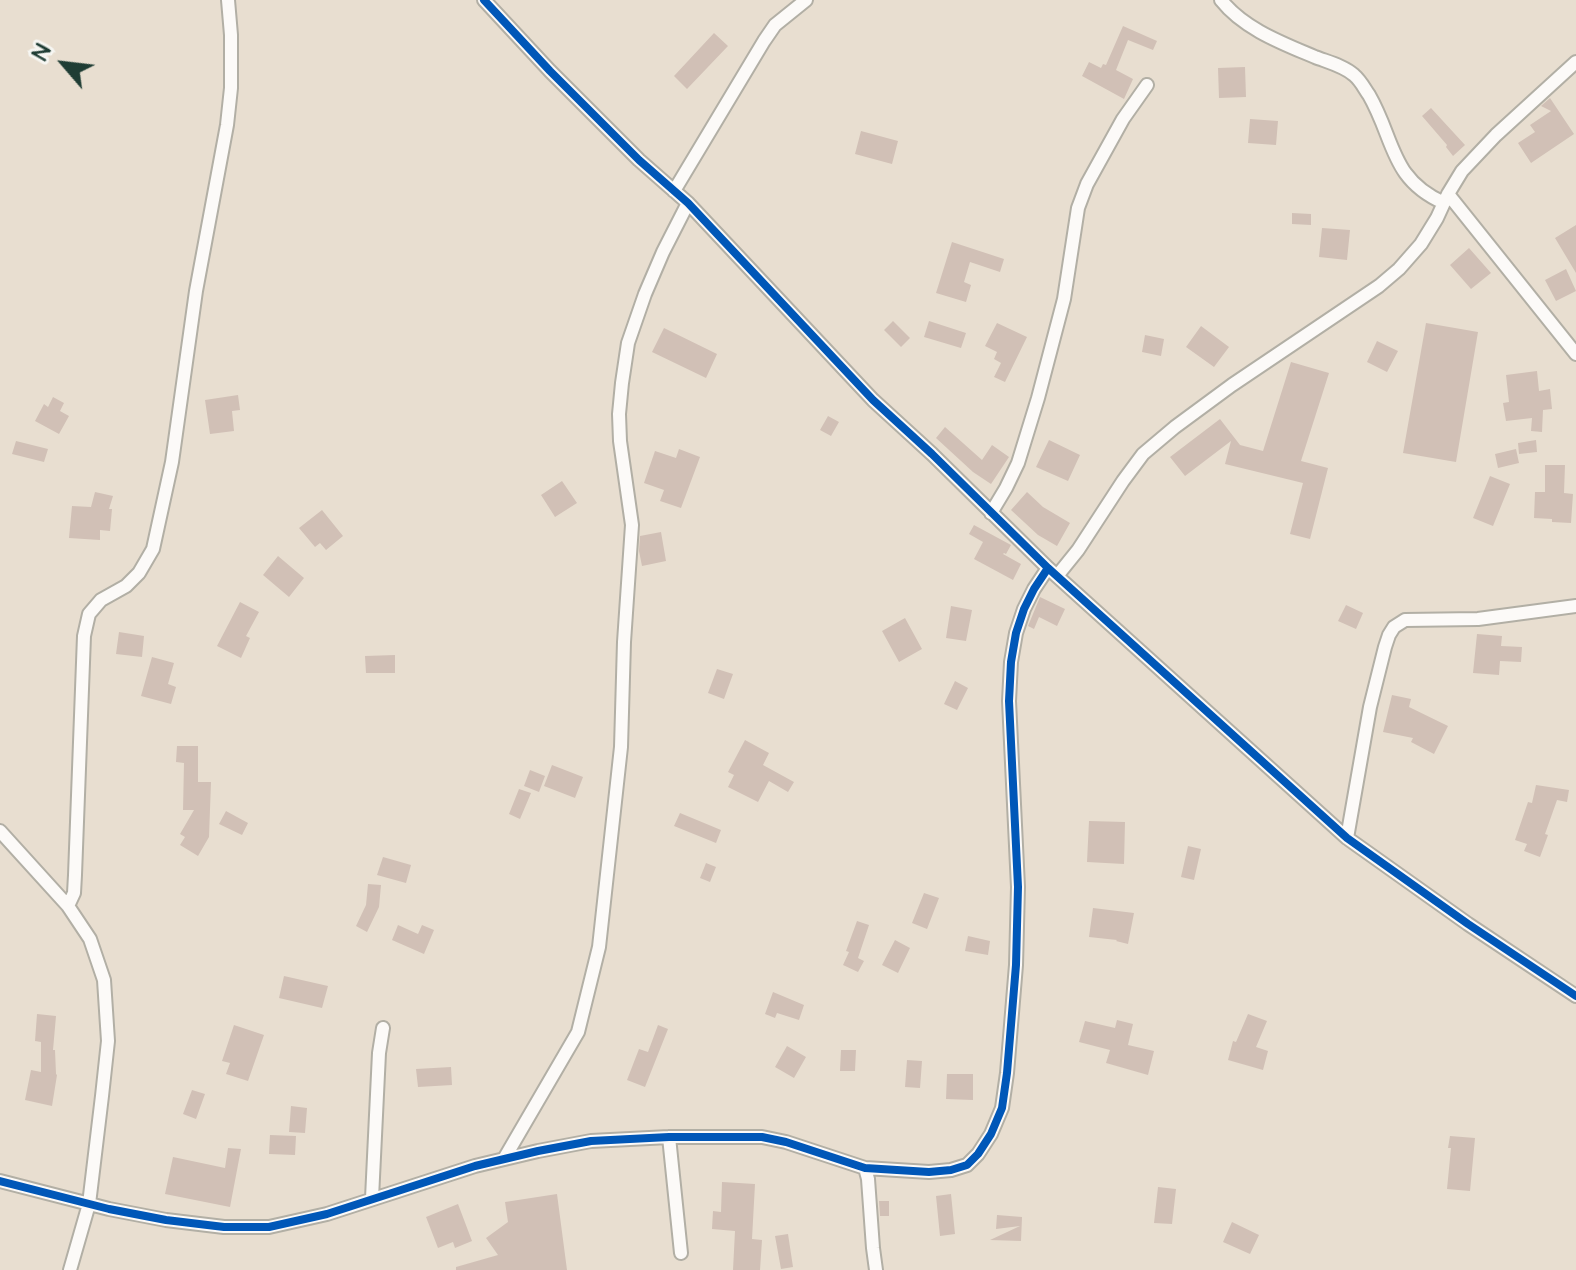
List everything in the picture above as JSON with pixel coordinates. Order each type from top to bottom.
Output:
[{"type":"street","points":[[68,906],[74,893],[84,636],[89,614],[101,600],[126,586],[139,573],[153,549],[172,462],[196,291],[227,125],[231,88],[228,0]]},
{"type":"street","points":[[484,0],[639,160],[688,203],[873,400],[1053,572],[1347,838],[1576,996]]},
{"type":"street","points":[[674,191],[775,25],[806,0]]},
{"type":"street","points":[[1221,0],[1235,16],[1250,26],[1351,72],[1374,105],[1407,178],[1417,189],[1446,198],[1576,354]]},
{"type":"street","points":[[0,1181],[166,1220],[224,1227],[269,1227],[327,1214],[475,1166],[591,1141],[762,1137],[865,1168],[929,1172],[967,1165],[985,1144],[1002,1108],[1007,1073],[1018,902],[1009,701],[1011,662],[1016,633],[1034,589],[1078,550],[1143,454],[1232,385],[1379,286],[1399,269],[1421,244],[1462,171],[1496,135],[1576,62]]},
{"type":"street","points":[[991,513],[1018,463],[1038,398],[1064,299],[1078,208],[1087,184],[1123,119],[1147,85]]},
{"type":"street","points":[[504,1159],[578,1032],[599,947],[621,747],[632,525],[620,441],[622,383],[628,343],[645,294],[688,203]]},
{"type":"street","points":[[1347,838],[1370,707],[1385,647],[1394,627],[1405,620],[1478,619],[1576,606]]},
{"type":"street","points":[[0,831],[68,906],[90,939],[104,980],[108,1041],[89,1204],[70,1270]]},
{"type":"street","points":[[372,1198],[383,1028]]},
{"type":"street","points":[[522,1130],[538,1151]]},
{"type":"street","points":[[669,1137],[681,1253]]},
{"type":"street","points":[[865,1168],[876,1270]]},
{"type":"building","points":[[1123,26],[1157,41],[1153,50],[1128,40],[1116,70],[1133,79],[1124,99],[1082,76],[1089,62],[1101,68],[1103,64],[1106,65]]},
{"type":"building","points":[[714,33],[728,46],[687,89],[674,76]]},
{"type":"building","points":[[1245,67],[1246,97],[1219,98],[1218,68]]},
{"type":"building","points":[[1550,98],[1574,134],[1531,163],[1518,143],[1535,132],[1530,125],[1551,111],[1541,106]]},
{"type":"building","points":[[1431,108],[1465,145],[1453,156],[1422,116]]},
{"type":"building","points":[[1250,119],[1278,121],[1276,145],[1248,143]]},
{"type":"building","points":[[861,131],[898,141],[892,164],[855,154]]},
{"type":"building","points":[[1292,213],[1311,214],[1311,225],[1292,224]]},
{"type":"building","points":[[1576,225],[1576,273],[1555,238]]},
{"type":"building","points":[[1322,228],[1350,230],[1347,260],[1319,257]]},
{"type":"building","points":[[952,242],[1004,259],[1000,272],[970,262],[964,282],[971,285],[966,302],[936,293]]},
{"type":"building","points":[[1469,248],[1491,273],[1471,289],[1450,265]]},
{"type":"building","points":[[1566,269],[1576,291],[1556,301],[1545,280]]},
{"type":"building","points":[[893,321],[910,338],[901,347],[884,330]]},
{"type":"building","points":[[929,321],[966,333],[961,348],[924,337]]},
{"type":"building","points":[[997,323],[1027,337],[1005,382],[994,377],[1001,363],[994,359],[997,352],[985,346]]},
{"type":"building","points":[[1426,323],[1478,332],[1456,462],[1403,453]]},
{"type":"building","points":[[1201,326],[1229,347],[1214,367],[1186,347]]},
{"type":"building","points":[[664,328],[717,354],[706,378],[652,352]]},
{"type":"building","points":[[1145,335],[1164,339],[1161,356],[1142,352]]},
{"type":"building","points":[[1377,341],[1398,351],[1387,372],[1367,362]]},
{"type":"building","points":[[1291,362],[1329,373],[1301,461],[1328,468],[1310,539],[1290,534],[1303,483],[1225,464],[1231,441],[1185,476],[1170,457],[1220,419],[1240,445],[1263,451]]},
{"type":"building","points":[[1537,371],[1539,391],[1550,389],[1552,409],[1543,410],[1542,432],[1531,431],[1532,418],[1506,421],[1503,403],[1509,402],[1506,375]]},
{"type":"building","points":[[238,395],[240,410],[232,411],[234,431],[210,434],[205,400]]},
{"type":"building","points":[[53,397],[64,403],[60,411],[69,416],[59,434],[35,421],[44,404],[48,407]]},
{"type":"building","points":[[828,416],[839,422],[831,436],[820,430]]},
{"type":"building","points":[[945,427],[982,460],[992,445],[1009,457],[991,484],[936,438]]},
{"type":"building","points":[[1049,440],[1080,455],[1068,481],[1036,467]]},
{"type":"building","points":[[1536,440],[1537,452],[1519,454],[1518,443]]},
{"type":"building","points":[[16,441],[48,449],[44,462],[12,454]]},
{"type":"building","points":[[679,449],[700,457],[681,508],[660,501],[664,490],[644,483],[655,451],[676,458]]},
{"type":"building","points":[[1516,449],[1519,463],[1498,468],[1495,454]]},
{"type":"building","points":[[1545,465],[1565,465],[1564,493],[1573,494],[1571,523],[1534,518],[1535,492],[1545,492]]},
{"type":"building","points":[[1490,476],[1510,484],[1493,526],[1473,518]]},
{"type":"building","points":[[562,481],[577,503],[555,517],[541,495]]},
{"type":"building","points":[[95,492],[113,496],[109,509],[112,509],[110,531],[100,530],[100,540],[69,538],[72,506],[91,507]]},
{"type":"building","points":[[1027,492],[1043,507],[1070,523],[1057,546],[1038,535],[1011,510]]},
{"type":"building","points":[[322,510],[343,536],[326,550],[320,543],[315,547],[299,528]]},
{"type":"building","points":[[974,525],[1011,545],[1003,554],[1021,564],[1013,580],[974,559],[983,542],[969,534]]},
{"type":"building","points":[[661,532],[666,561],[642,566],[640,536]]},
{"type":"building","points":[[278,556],[304,578],[289,597],[263,575]]},
{"type":"building","points":[[1040,597],[1065,609],[1057,626],[1039,617],[1034,629],[1028,626]]},
{"type":"building","points":[[240,602],[259,612],[246,636],[250,638],[241,658],[217,646]]},
{"type":"building","points":[[1346,605],[1363,613],[1356,629],[1338,621]]},
{"type":"building","points":[[951,606],[972,610],[966,641],[946,638]]},
{"type":"building","points":[[905,618],[922,649],[899,662],[882,631]]},
{"type":"building","points":[[119,632],[144,636],[142,657],[116,654]]},
{"type":"building","points":[[1477,634],[1502,636],[1501,646],[1522,647],[1521,662],[1500,661],[1499,675],[1473,673]]},
{"type":"building","points":[[395,655],[395,673],[366,673],[365,656]]},
{"type":"building","points":[[152,657],[174,663],[168,684],[176,687],[171,704],[141,696]]},
{"type":"building","points":[[717,669],[733,674],[724,699],[708,693]]},
{"type":"building","points":[[955,681],[968,688],[957,710],[944,704]]},
{"type":"building","points":[[1392,695],[1411,699],[1409,707],[1448,726],[1434,754],[1411,742],[1413,738],[1383,732]]},
{"type":"building","points":[[745,740],[769,753],[763,765],[794,782],[788,792],[769,781],[758,802],[728,787],[734,775],[728,772]]},
{"type":"building","points":[[177,746],[198,746],[198,782],[211,782],[209,837],[198,856],[180,845],[185,837],[180,834],[194,810],[183,810],[184,763],[176,762]]},
{"type":"building","points":[[552,765],[583,777],[575,798],[544,786]]},
{"type":"building","points":[[530,770],[545,776],[539,792],[524,786]]},
{"type":"building","points":[[1536,785],[1569,790],[1567,802],[1557,800],[1540,857],[1524,851],[1527,844],[1515,840],[1528,802],[1532,803]]},
{"type":"building","points":[[519,789],[531,793],[520,819],[509,814]]},
{"type":"building","points":[[226,811],[248,823],[242,835],[219,824]]},
{"type":"building","points":[[680,813],[721,830],[716,843],[674,826]]},
{"type":"building","points":[[1089,821],[1125,822],[1124,864],[1087,862]]},
{"type":"building","points":[[1188,846],[1201,849],[1194,880],[1181,877]]},
{"type":"building","points":[[383,857],[411,865],[406,883],[377,875]]},
{"type":"building","points":[[706,863],[716,867],[710,882],[700,878]]},
{"type":"building","points":[[368,884],[381,885],[379,907],[367,932],[356,926],[366,905]]},
{"type":"building","points":[[924,893],[939,898],[927,929],[912,923]]},
{"type":"building","points":[[1093,908],[1134,913],[1128,944],[1089,937]]},
{"type":"building","points":[[857,921],[869,925],[858,958],[864,961],[858,972],[843,965]]},
{"type":"building","points":[[398,925],[418,934],[422,925],[434,930],[424,954],[392,940]]},
{"type":"building","points":[[968,936],[990,941],[988,955],[965,951]]},
{"type":"building","points":[[895,940],[910,948],[898,973],[882,965]]},
{"type":"building","points":[[284,976],[328,986],[322,1008],[279,998]]},
{"type":"building","points":[[773,992],[804,1005],[799,1020],[777,1013],[775,1018],[765,1014]]},
{"type":"building","points":[[37,1014],[56,1016],[53,1050],[57,1075],[52,1106],[25,1100],[31,1070],[41,1072],[41,1042],[35,1041]]},
{"type":"building","points":[[1248,1014],[1267,1021],[1256,1047],[1268,1051],[1263,1070],[1228,1060],[1233,1041],[1236,1042]]},
{"type":"building","points":[[1117,1020],[1133,1024],[1128,1045],[1154,1051],[1148,1075],[1106,1063],[1110,1050],[1079,1042],[1085,1021],[1115,1028]]},
{"type":"building","points":[[234,1025],[264,1035],[248,1081],[226,1074],[230,1063],[222,1061]]},
{"type":"building","points":[[658,1025],[668,1029],[645,1087],[627,1080],[639,1049],[648,1052]]},
{"type":"building","points":[[787,1046],[806,1057],[794,1078],[775,1067]]},
{"type":"building","points":[[841,1050],[856,1050],[855,1071],[840,1071]]},
{"type":"building","points":[[907,1060],[922,1061],[920,1088],[905,1087]]},
{"type":"building","points":[[451,1067],[452,1085],[418,1087],[416,1069]]},
{"type":"building","points":[[947,1074],[973,1074],[973,1100],[946,1099]]},
{"type":"building","points":[[192,1090],[205,1094],[196,1119],[183,1114]]},
{"type":"building","points":[[291,1106],[307,1108],[305,1133],[289,1132]]},
{"type":"building","points":[[270,1135],[296,1136],[295,1155],[269,1154]]},
{"type":"building","points":[[1450,1136],[1475,1138],[1470,1191],[1447,1189]]},
{"type":"building","points":[[228,1148],[241,1149],[230,1207],[165,1194],[173,1157],[225,1168]]},
{"type":"building","points":[[722,1182],[755,1184],[752,1239],[762,1240],[760,1270],[733,1270],[735,1231],[712,1229],[713,1211],[721,1212]]},
{"type":"building","points":[[1158,1187],[1176,1189],[1172,1224],[1154,1223]]},
{"type":"building","points":[[557,1194],[567,1270],[456,1270],[456,1267],[498,1255],[486,1238],[508,1222],[505,1202]]},
{"type":"building","points":[[951,1194],[955,1234],[940,1236],[936,1196]]},
{"type":"building","points":[[879,1201],[889,1201],[889,1216],[880,1216]]},
{"type":"building","points":[[458,1204],[472,1241],[455,1248],[453,1242],[438,1248],[426,1217]]},
{"type":"building","points":[[997,1215],[1022,1217],[1021,1241],[990,1240],[1020,1226],[996,1229]]},
{"type":"building","points":[[1232,1222],[1259,1235],[1250,1254],[1223,1242]]},
{"type":"building","points":[[788,1234],[793,1267],[781,1269],[775,1236]]},
{"type":"cycle path","points":[[484,0],[639,160],[688,203],[873,400],[1048,568],[1347,838],[1576,996]]},
{"type":"cycle path","points":[[0,1181],[166,1220],[224,1227],[269,1227],[327,1214],[475,1166],[591,1141],[762,1137],[865,1168],[929,1172],[967,1165],[991,1134],[1002,1108],[1007,1073],[1016,965],[1018,887],[1009,701],[1011,662],[1024,609],[1048,568]]}]
